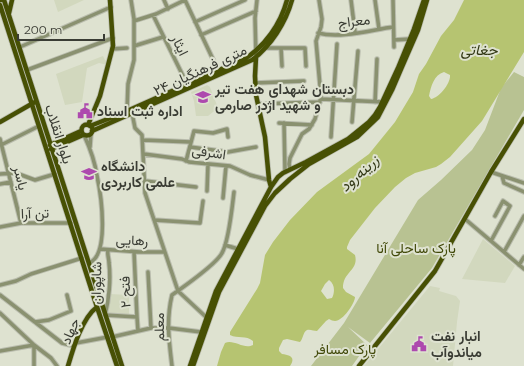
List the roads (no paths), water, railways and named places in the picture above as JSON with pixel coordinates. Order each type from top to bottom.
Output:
[{"type":"main road","name":"بلوار انقلاب","points":[[4,0],[10,14],[27,70],[40,126],[49,147],[55,174],[82,258],[86,264],[106,315],[117,366]]},
{"type":"main road","points":[[4,17],[10,14],[12,0]]},
{"type":"main road","points":[[92,132],[89,125],[100,96],[112,49],[113,38],[110,0]]},
{"type":"main road","name":"۲۴ متری فرهنگیان","points":[[255,55],[280,20],[287,0]]},
{"type":"main road","name":"۲۴ متری فرهنگیان","points":[[89,125],[129,112],[255,55],[265,48],[284,22],[292,0]]},
{"type":"main road","points":[[190,366],[216,291],[274,182],[278,177],[290,169],[317,156],[354,134],[375,115],[383,102],[410,39],[424,0]]},
{"type":"main road","points":[[194,366],[214,304],[265,206],[281,187],[309,164],[357,137],[378,117],[384,108],[418,30],[427,0]]},
{"type":"main road","name":"بلوار انقلاب","points":[[0,5],[35,102],[86,264],[97,307],[122,366]]},
{"type":"main road","points":[[255,55],[255,82],[271,187]]},
{"type":"main road","name":"۲۴ متری فرهنگیان","points":[[83,133],[88,136],[92,132],[129,112],[187,84],[218,72]]},
{"type":"main road","points":[[0,122],[35,102]]},
{"type":"main road","points":[[358,366],[435,271],[491,172],[524,119]]},
{"type":"main road","points":[[49,147],[83,133],[83,126],[89,125]]},
{"type":"main road","points":[[290,169],[288,175],[294,176]]},
{"type":"main road","points":[[274,182],[279,181],[281,183],[281,187]]},
{"type":"main road","name":"جهاد","points":[[68,366],[75,344],[88,315],[97,307]]},
{"type":"street","points":[[130,0],[134,21],[134,60],[128,84],[129,112],[135,128],[142,136],[143,140],[145,193],[178,291],[206,317]]},
{"type":"street","points":[[164,0],[168,9]]},
{"type":"street","points":[[134,21],[168,9],[185,0],[218,72]]},
{"type":"street","points":[[195,22],[245,0]]},
{"type":"street","points":[[255,55],[257,0]]},
{"type":"street","points":[[290,169],[290,158],[302,134],[309,129],[315,119],[321,100],[316,41],[318,33],[322,27],[319,0]]},
{"type":"street","points":[[351,0],[355,32]]},
{"type":"street","points":[[375,0],[378,29]]},
{"type":"street","points":[[393,0],[394,48]]},
{"type":"street","points":[[20,47],[111,7]]},
{"type":"street","points":[[201,35],[256,11]]},
{"type":"street","name":"ایثار","points":[[153,15],[187,84]]},
{"type":"street","name":"معراج","points":[[318,33],[327,35],[393,27]]},
{"type":"street","points":[[134,46],[163,37]]},
{"type":"street","points":[[27,70],[113,38]]},
{"type":"street","points":[[394,40],[410,39]]},
{"type":"street","points":[[331,136],[337,44]]},
{"type":"street","points":[[112,49],[127,48]]},
{"type":"street","points":[[265,48],[305,48],[306,66]]},
{"type":"street","points":[[281,48],[282,66]]},
{"type":"street","points":[[352,122],[358,52]]},
{"type":"street","points":[[374,102],[377,59]]},
{"type":"street","points":[[255,82],[304,81]]},
{"type":"street","points":[[258,104],[333,99],[383,102]]},
{"type":"street","points":[[279,123],[312,124]]},
{"type":"street","points":[[284,123],[285,172]]},
{"type":"street","points":[[1,146],[40,126]]},
{"type":"street","points":[[186,161],[194,131],[213,133],[227,129],[228,137]]},
{"type":"street","points":[[90,148],[92,132]]},
{"type":"street","points":[[83,133],[90,148],[98,176],[103,234],[100,249],[96,258],[86,264]]},
{"type":"street","name":"یاسر","points":[[0,139],[21,223]]},
{"type":"street","points":[[143,140],[191,142]]},
{"type":"street","points":[[190,147],[228,152],[256,147]]},
{"type":"street","name":"اشرفی","points":[[144,154],[230,166],[250,175],[269,180]]},
{"type":"street","points":[[207,191],[208,164]]},
{"type":"street","points":[[223,198],[226,166]]},
{"type":"street","points":[[491,172],[524,183]]},
{"type":"street","points":[[0,174],[16,173],[35,180],[55,174]]},
{"type":"street","points":[[502,176],[504,183],[524,192]]},
{"type":"street","points":[[145,181],[196,187]]},
{"type":"street","points":[[0,184],[11,182]]},
{"type":"street","points":[[178,291],[222,254],[225,245],[234,192]]},
{"type":"street","points":[[154,220],[200,223],[203,201]]},
{"type":"street","points":[[491,241],[510,206],[503,201],[494,216]]},
{"type":"street","points":[[504,252],[524,216]]},
{"type":"street","points":[[465,219],[524,269]]},
{"type":"street","name":"تن آرا","points":[[0,227],[21,223],[71,223]]},
{"type":"street","points":[[225,245],[238,249]]},
{"type":"street","name":"رهایی","points":[[100,249],[134,252],[164,252]]},
{"type":"street","name":"شاپوران","points":[[106,315],[109,298],[108,250]]},
{"type":"street","name":"فتح ۲","points":[[134,252],[136,317],[138,331]]},
{"type":"street","points":[[519,265],[524,257]]},
{"type":"street","points":[[0,285],[16,281],[31,274],[82,258]]},
{"type":"street","points":[[148,272],[151,328]]},
{"type":"street","name":"معلم","points":[[172,366],[168,311],[172,295],[178,291]]},
{"type":"street","points":[[0,295],[62,343],[75,344],[151,328],[169,328],[201,332]]},
{"type":"street","points":[[35,322],[49,320],[71,311],[67,295]]},
{"type":"street","points":[[0,313],[34,345],[51,358],[57,366]]},
{"type":"street","points":[[106,315],[136,317]]},
{"type":"street","points":[[0,351],[34,345]]},
{"type":"street","points":[[34,345],[34,366]]},
{"type":"water","name":"جغاتی","points":[[464,0],[524,0],[524,52],[482,121],[450,157],[441,164],[415,173],[395,187],[375,208],[350,240],[347,249],[355,255],[356,260],[355,265],[345,278],[343,288],[346,292],[355,297],[353,303],[342,318],[334,321],[329,319],[317,331],[307,330],[300,342],[287,339],[283,340],[279,351],[282,354],[291,357],[292,363],[290,366],[217,366],[225,343],[232,342],[246,346],[253,345],[253,341],[250,339],[230,335],[230,332],[260,283],[265,255],[273,242],[290,220],[317,192],[369,154],[395,122],[413,92],[419,74],[441,36],[454,20]],"holes":[[[444,72],[450,75],[449,82],[441,93],[431,99],[429,96],[435,78]],[[329,280],[333,286],[334,293],[332,298],[327,299],[321,291]]]},
{"type":"place","name":"دبستان شهدای هفت تیر و شهید اژدر صارمی","points":[[203,97]]},
{"type":"place","name":"اداره ثبت اسناد","points":[[85,111]]},
{"type":"place","name":"دانشگاه علمی کاربردی","points":[[89,174]]},
{"type":"place","name":"انبار نفت میاندوآب","points":[[419,344]]},
{"type":"water label","name":"زرینه‌رود","points":[[359,173]]},
{"type":"park label","name":"پارک ساحلی آنا","points":[[416,248]]},
{"type":"park label","name":"پارک مسافر","points":[[345,349]]}]
